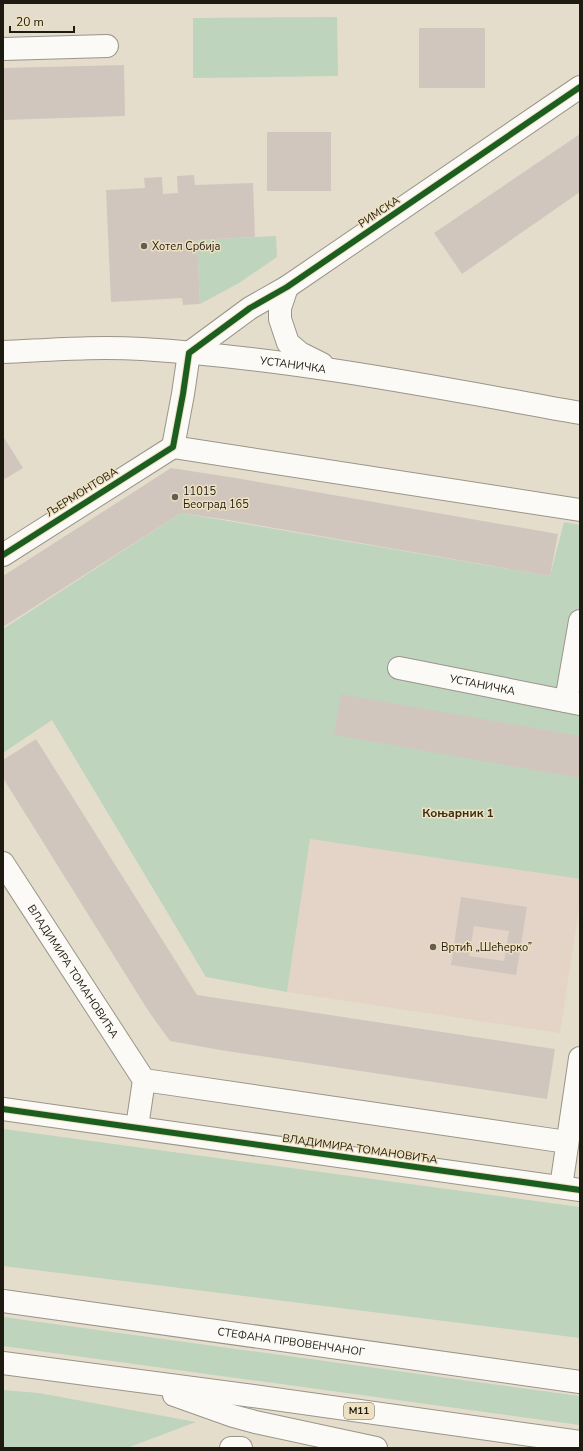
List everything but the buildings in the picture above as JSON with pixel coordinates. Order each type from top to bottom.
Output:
[{"type":"main road","points":[[3,49],[107,46]]},
{"type":"main road","name":"РИМСКА","points":[[189,352],[250,308],[287,287],[580,88]]},
{"type":"main road","points":[[287,287],[280,308],[280,319],[288,343],[300,353],[334,370]]},
{"type":"main road","name":"УСТАНИЧКА","points":[[3,352],[140,349],[257,359],[334,370],[580,413]]},
{"type":"main road","points":[[189,352],[173,447],[580,510]]},
{"type":"main road","name":"ЉЕРМОНТОВА","points":[[3,555],[173,447]]},
{"type":"main road","name":"УСТАНИЧКА","points":[[399,668],[573,702],[580,621]]},
{"type":"main road","name":"ВЛАДИМИРА ТОМАНОВИЋА","points":[[3,863],[144,1080]]},
{"type":"main road","name":"ВЛАДИМИРА ТОМАНОВИЋА","points":[[3,1109],[570,1188],[567,1142],[576,1109],[580,1058]]},
{"type":"main road","points":[[137,1127],[144,1080],[567,1142]]},
{"type":"main road","name":"СТЕФАНА ПРВОВЕНЧАНОГ","points":[[3,1301],[580,1382]]},
{"type":"main road","name":"M11","points":[[3,1363],[253,1396],[580,1442]]},
{"type":"main road","points":[[137,1381],[233,1416],[302,1433],[376,1448]]},
{"type":"main road","points":[[231,1448],[241,1448]]},
{"type":"shaded area","name":"Вртић „Шећерко”","points":[[310,839],[580,879],[580,901],[560,1033],[287,992]]},
{"type":"green space","points":[[337,17],[338,76],[193,78],[193,18]]},
{"type":"green space","points":[[276,236],[277,257],[239,283],[200,304],[197,240]]},
{"type":"green space","points":[[181,513],[550,576],[564,522],[580,525],[580,879],[310,839],[287,992],[206,977],[52,720],[3,753],[3,629]]},
{"type":"green space","points":[[3,1129],[580,1207],[580,1338],[3,1266]]},
{"type":"green space","points":[[3,1317],[580,1396],[580,1425],[3,1346]]},
{"type":"green space","points":[[3,1390],[39,1393],[196,1422],[127,1448],[3,1448]]},
{"type":"cycle path","points":[[3,555],[173,447],[189,353],[250,308],[287,287],[580,87]]},
{"type":"cycle path","points":[[3,1109],[580,1190]]},
{"type":"place","name":"Хотел Србија","points":[[144,246]]},
{"type":"place","name":"11015 Београд 165","points":[[175,497]]},
{"type":"place","name":"Вртић „Шећерко”","points":[[433,947]]},
{"type":"district","name":"Коњарник 1","points":[[458,813]]}]
